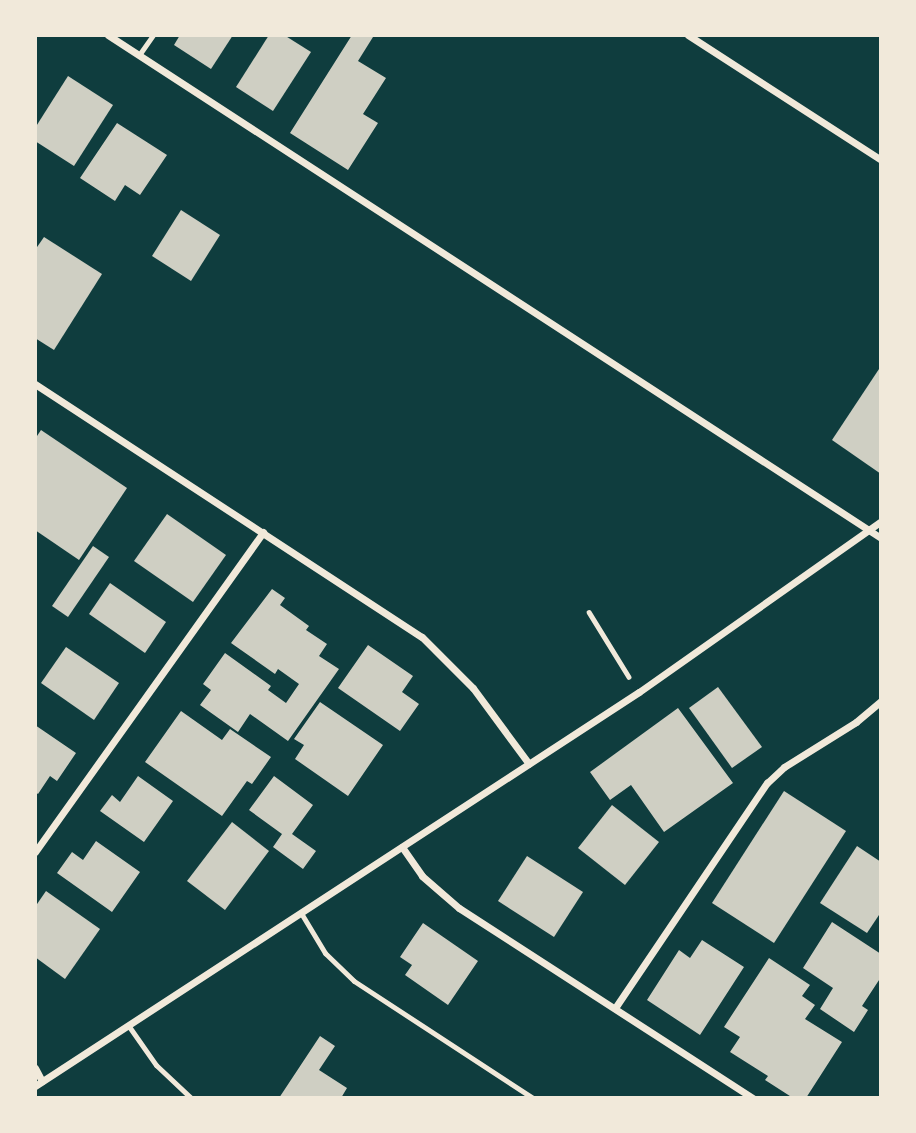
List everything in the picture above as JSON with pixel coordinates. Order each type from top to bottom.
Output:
[{"type":"street","points":[[108,35],[870,528],[881,538]]},
{"type":"street","points":[[688,35],[881,160]]},
{"type":"street","points":[[36,388],[422,637],[473,688],[529,764]]},
{"type":"street","points":[[35,1068],[39,1083],[639,692],[881,520]]},
{"type":"street","points":[[35,852],[263,532]]},
{"type":"street","points":[[615,1008],[767,783],[784,767],[856,722],[881,701]]},
{"type":"street","points":[[402,847],[422,876],[459,908],[753,1098]]},
{"type":"lane","points":[[139,55],[153,35]]},
{"type":"lane","points":[[301,913],[325,953],[354,981],[533,1098]]},
{"type":"lane","points":[[128,1025],[156,1065],[191,1098]]},
{"type":"path","points":[[589,612],[639,692]]},
{"type":"building","points":[[180,35],[233,35],[211,69],[174,45]]},
{"type":"building","points":[[269,35],[284,35],[311,52],[273,111],[236,87]]},
{"type":"building","points":[[352,35],[373,37],[358,61],[386,78],[363,114],[378,123],[348,170],[290,133]]},
{"type":"building","points":[[68,76],[113,105],[74,166],[35,141],[35,128]]},
{"type":"building","points":[[117,123],[167,155],[140,195],[125,185],[115,201],[80,178]]},
{"type":"building","points":[[181,210],[220,235],[191,281],[152,256]]},
{"type":"building","points":[[44,237],[102,274],[54,350],[35,338],[35,250]]},
{"type":"building","points":[[881,366],[881,474],[832,440]]},
{"type":"building","points":[[41,430],[127,488],[79,560],[35,530],[35,439]]},
{"type":"building","points":[[167,514],[226,555],[193,602],[134,561]]},
{"type":"building","points":[[93,546],[109,557],[68,617],[52,606]]},
{"type":"building","points":[[110,583],[166,622],[145,653],[89,614]]},
{"type":"building","points":[[272,589],[285,598],[280,605],[309,626],[306,630],[327,644],[319,656],[339,669],[288,741],[250,714],[238,732],[200,705],[211,690],[203,684],[225,653],[271,686],[268,690],[286,703],[299,684],[278,669],[275,674],[231,643]]},
{"type":"building","points":[[368,645],[413,676],[402,692],[419,704],[400,731],[338,688]]},
{"type":"building","points":[[66,647],[119,683],[94,720],[41,683]]},
{"type":"building","points":[[718,687],[762,747],[732,768],[689,708]]},
{"type":"building","points":[[320,702],[383,745],[348,796],[295,759],[304,745],[294,739]]},
{"type":"building","points":[[678,708],[733,783],[664,832],[631,785],[610,800],[590,772]]},
{"type":"building","points":[[181,711],[222,740],[230,729],[271,757],[252,784],[247,781],[222,816],[145,762]]},
{"type":"building","points":[[35,725],[76,753],[57,781],[50,776],[38,794],[35,792]]},
{"type":"building","points":[[138,776],[173,801],[144,842],[100,811],[112,795],[120,802]]},
{"type":"building","points":[[274,776],[313,805],[292,834],[316,851],[303,869],[273,847],[282,834],[249,810]]},
{"type":"building","points":[[784,791],[846,831],[774,943],[712,903]]},
{"type":"building","points":[[612,805],[659,842],[625,885],[578,848]]},
{"type":"building","points":[[232,822],[269,851],[225,910],[187,881]]},
{"type":"building","points":[[96,841],[140,872],[112,912],[57,873],[72,852],[83,860]]},
{"type":"building","points":[[857,846],[881,862],[881,912],[867,933],[820,903]]},
{"type":"building","points":[[527,856],[583,892],[554,937],[498,901]]},
{"type":"building","points":[[46,891],[100,929],[65,979],[35,957],[35,907]]},
{"type":"building","points":[[832,922],[881,954],[881,977],[862,1006],[868,1010],[854,1032],[820,1009],[833,988],[803,968]]},
{"type":"building","points":[[423,923],[478,961],[448,1005],[405,975],[412,965],[400,957]]},
{"type":"building","points":[[702,940],[744,967],[700,1035],[647,1000],[679,950],[690,958]]},
{"type":"building","points":[[769,958],[810,985],[802,996],[815,1005],[805,1019],[842,1042],[806,1098],[793,1098],[765,1080],[768,1076],[730,1052],[740,1037],[724,1027]]},
{"type":"building","points":[[320,1036],[335,1046],[319,1070],[347,1088],[341,1098],[279,1098]]}]
